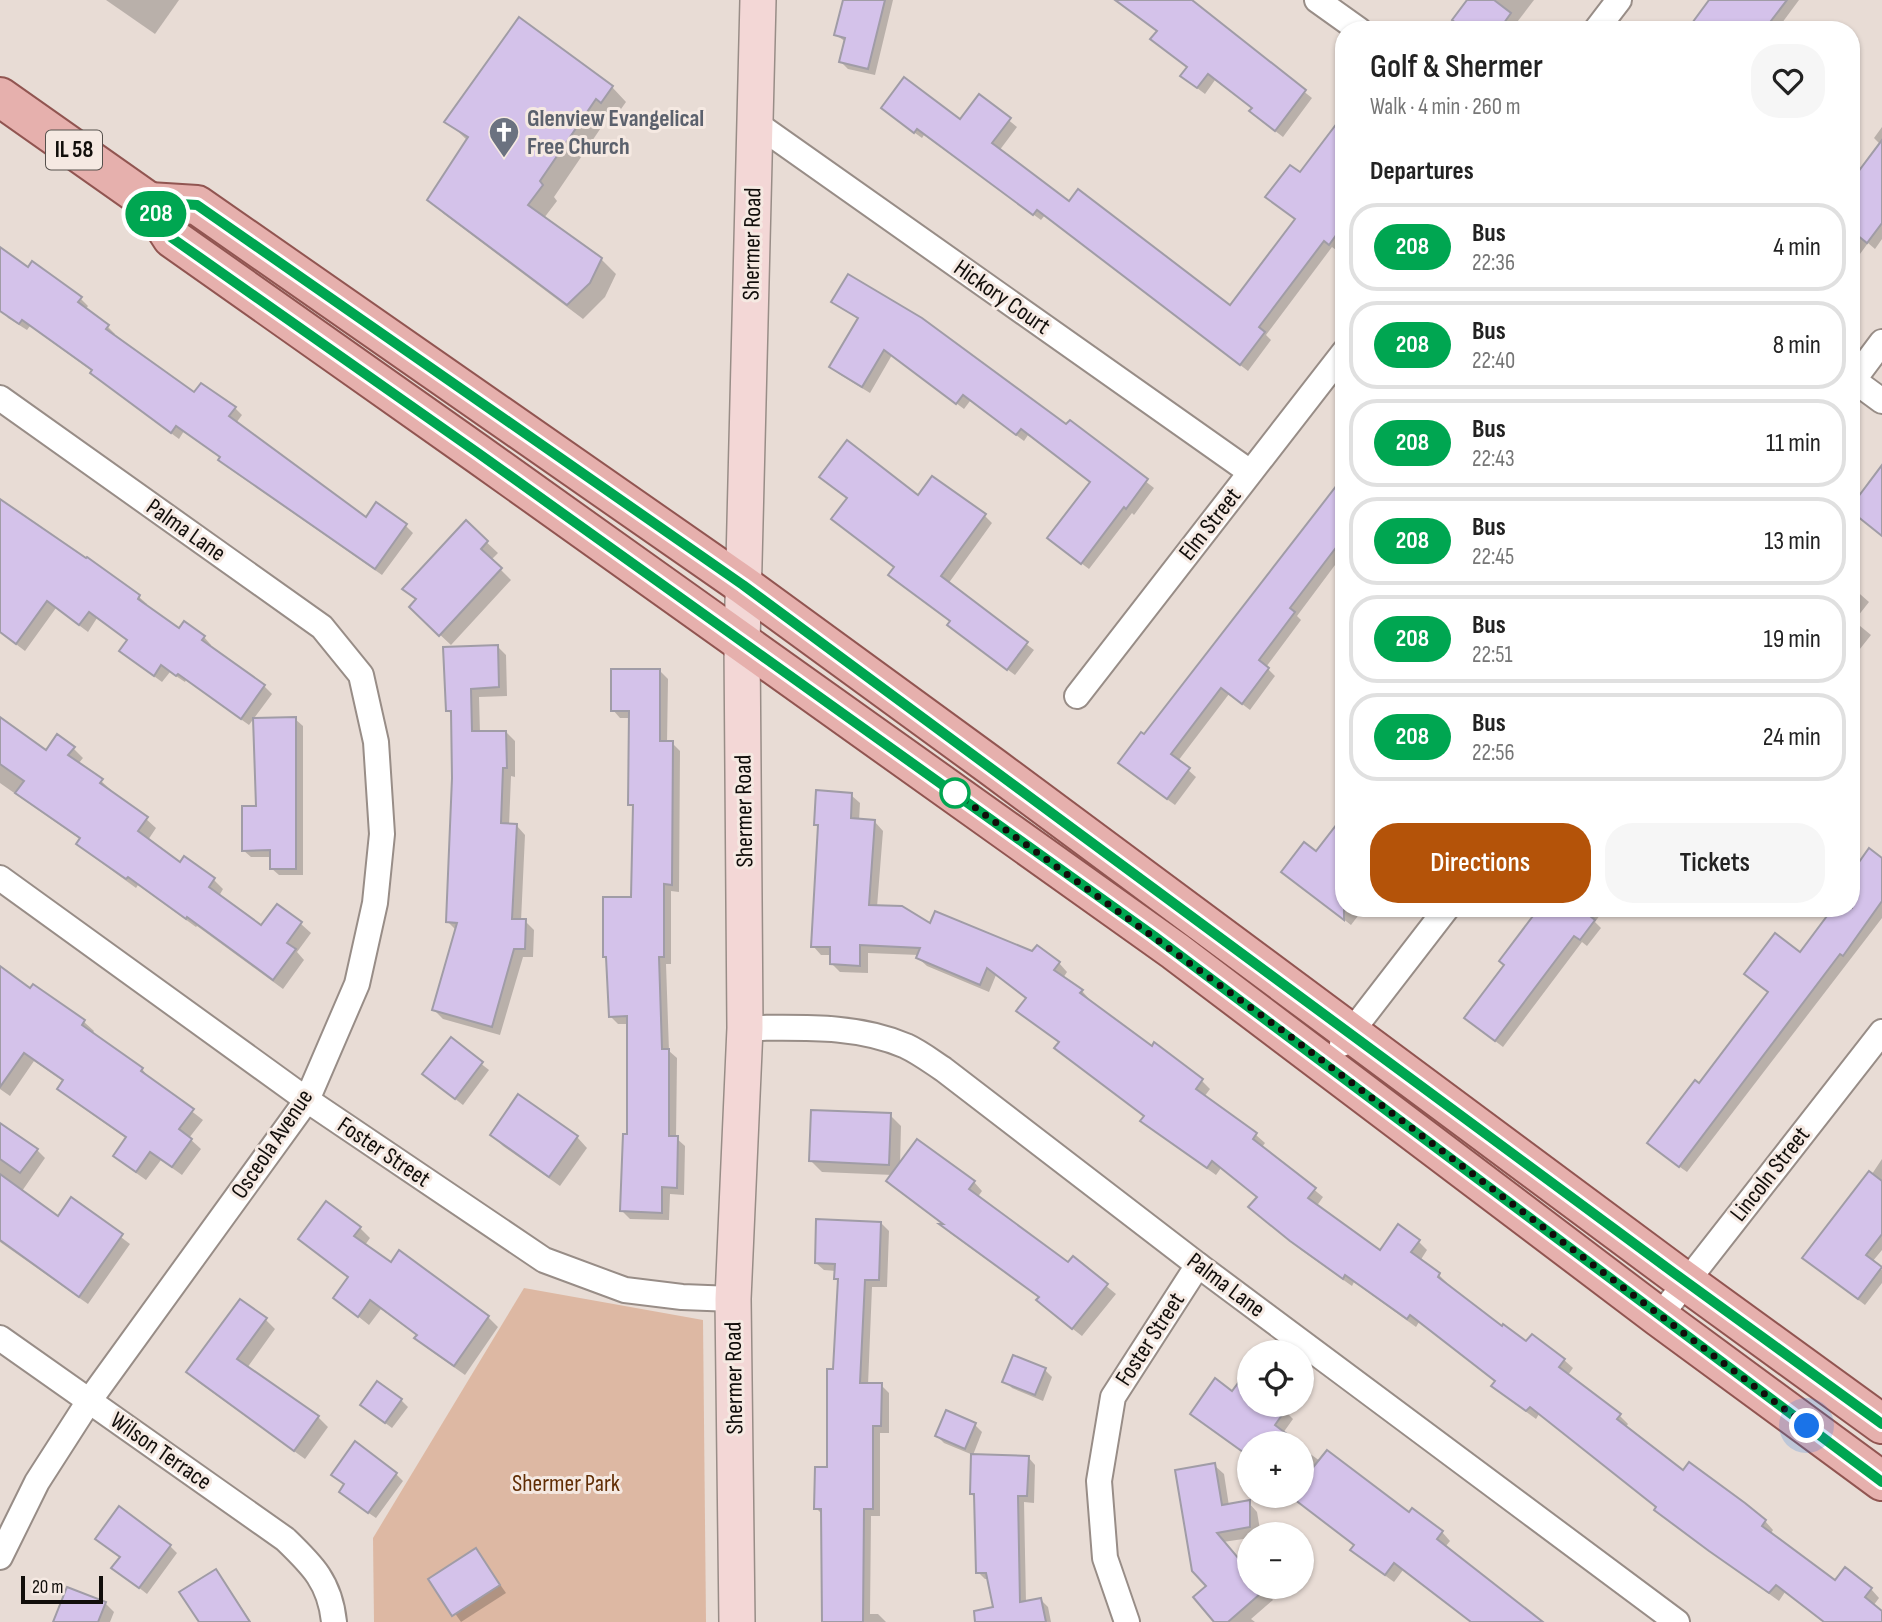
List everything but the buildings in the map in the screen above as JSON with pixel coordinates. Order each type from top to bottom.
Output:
[{"type":"main road","name":"Shermer Road","points":[[737,1622],[733,1299],[745,1028],[742,643],[758,0]]},
{"type":"main road","name":"IL 58","points":[[0,97],[149,202],[172,238],[1020,838],[1327,1064],[1659,1317],[1882,1482]]},
{"type":"main road","points":[[149,202],[197,205],[743,585],[1882,1424]]},
{"type":"street","points":[[1317,0],[1346,21]]},
{"type":"street","points":[[1603,21],[1619,0]]},
{"type":"street","name":"Hickory Court","points":[[754,122],[1250,472]]},
{"type":"street","points":[[1860,370],[1882,342]]},
{"type":"street","name":"Elm Street","points":[[1077,696],[1335,363]]},
{"type":"street","points":[[1860,386],[1882,401]]},
{"type":"street","name":"Palma Lane","points":[[0,398],[322,627],[361,675]]},
{"type":"street","name":"Osceola Avenue","points":[[0,1557],[37,1482],[89,1401],[307,1100],[357,984],[375,903],[382,834],[376,742],[361,675]]},
{"type":"street","name":"Foster Street","points":[[0,878],[307,1100],[544,1260],[625,1290],[682,1297],[733,1299]]},
{"type":"street","points":[[1327,1064],[1440,917]]},
{"type":"street","name":"Palma Lane","points":[[745,1028],[813,1028],[868,1033],[908,1047],[943,1069],[1198,1265],[1677,1622]]},
{"type":"street","name":"Lincoln Street","points":[[1659,1317],[1882,1032]]},
{"type":"street","name":"Foster Street","points":[[1127,1622],[1105,1558],[1100,1481],[1113,1397],[1198,1265]]},
{"type":"street","name":"Wilson Terrace","points":[[0,1338],[285,1538],[317,1570],[332,1606],[334,1622]]},
{"type":"green space","name":"Shermer Park","points":[[524,1288],[703,1320],[706,1622],[374,1622],[373,1538]]},
{"type":"bus line","name":"208","points":[[1882,1424],[743,585],[197,205],[149,202],[172,238],[1154,936],[1882,1482]]},
{"type":"place","name":"Glenview Evangelical Free Church","points":[[504,159]]},
{"type":"route","points":[[955,793],[1283,1031],[1807,1426]]}]
